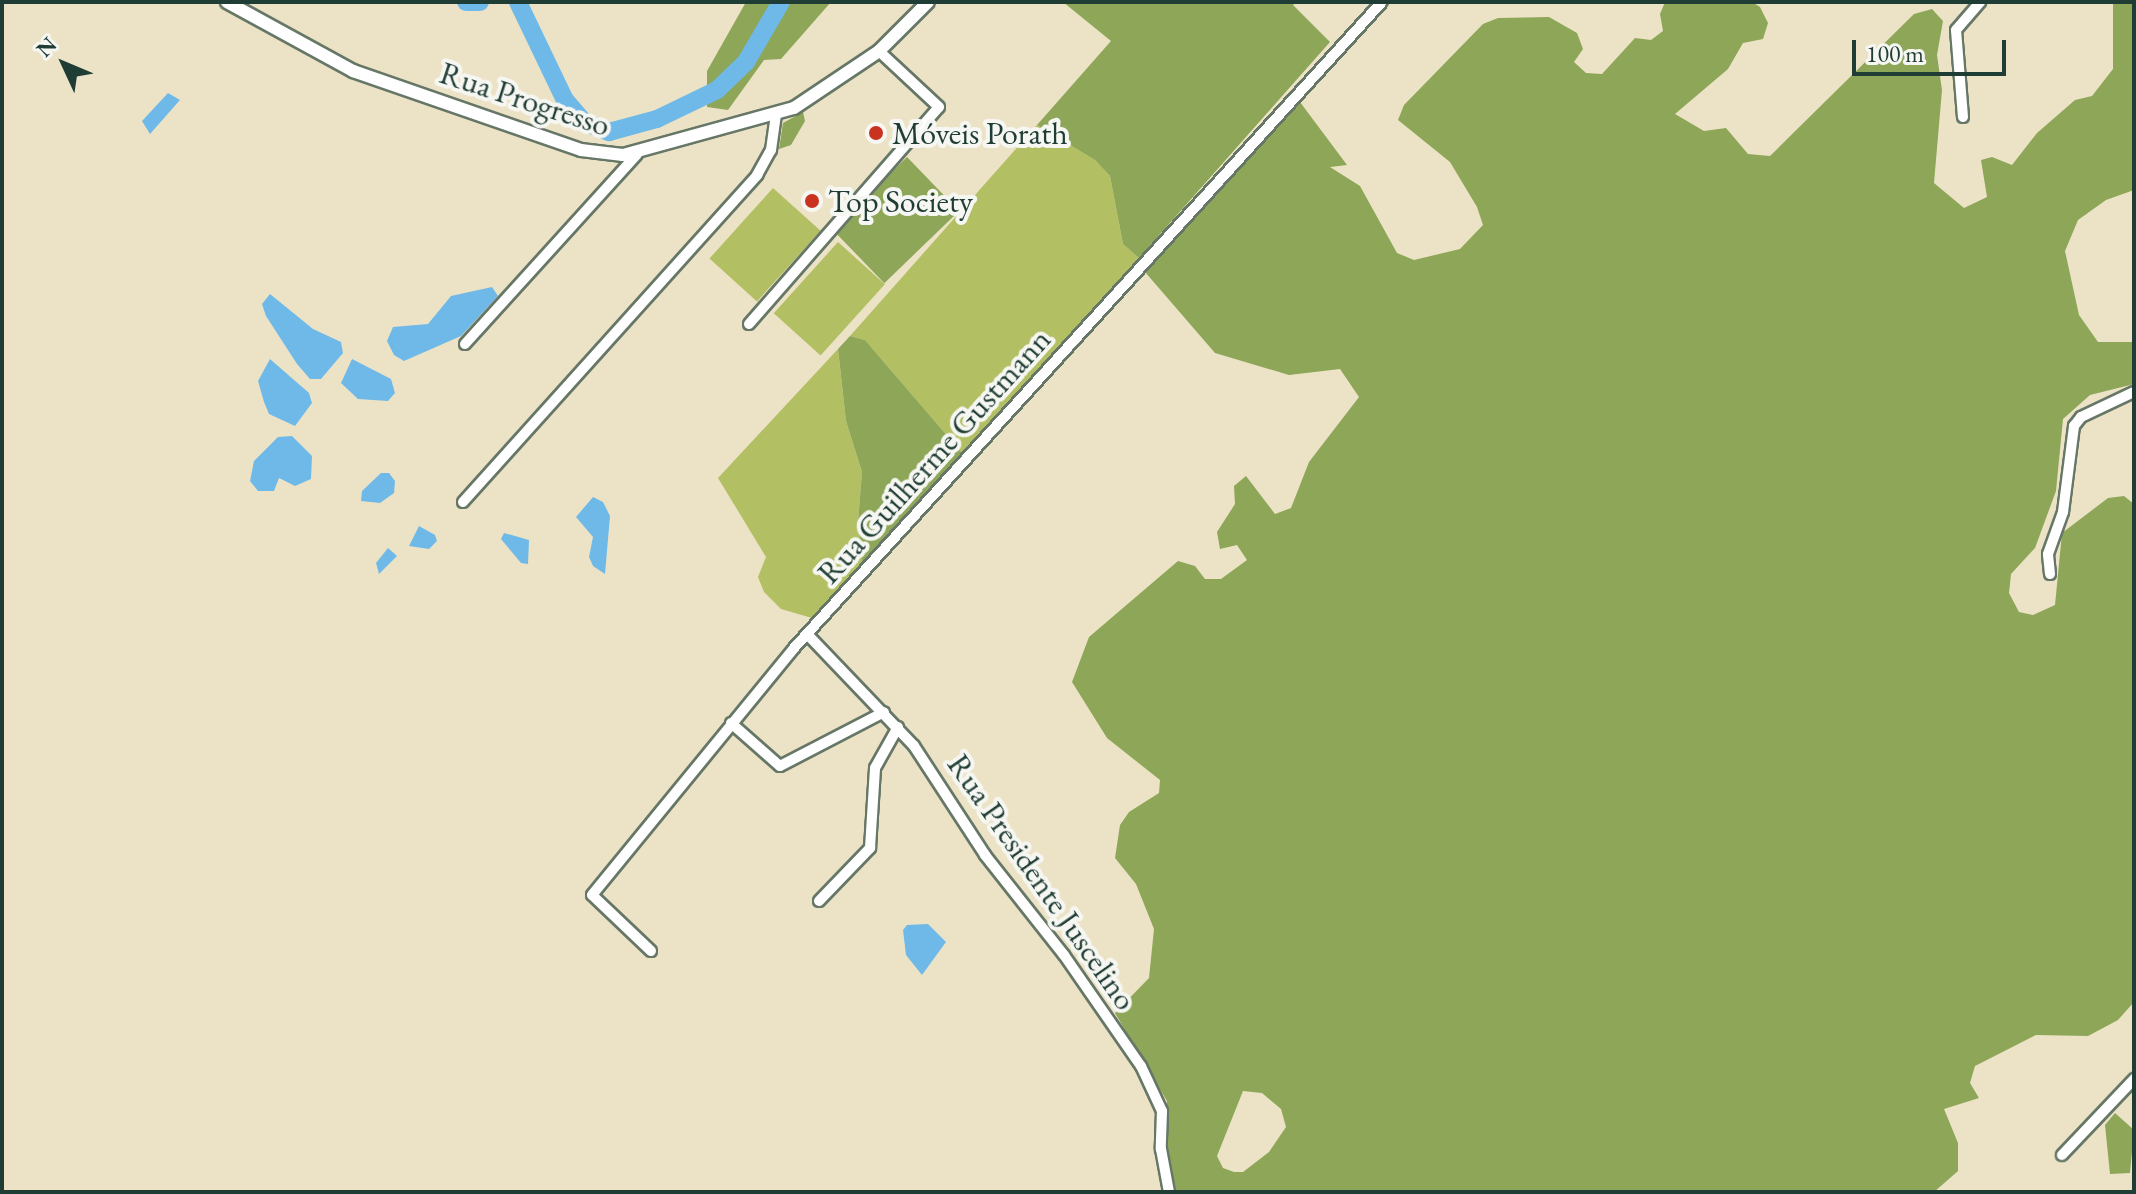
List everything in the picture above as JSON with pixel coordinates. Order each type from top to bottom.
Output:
[{"type":"street","name":"Rua Progresso","points":[[227,2],[353,71],[581,150],[637,154],[776,116],[813,97],[879,51],[928,2]]},
{"type":"street","name":"Rua Guilherme Gustmann","points":[[651,951],[592,895],[807,634],[1382,2]]},
{"type":"street","points":[[1963,117],[1956,30],[1980,2]]},
{"type":"street","points":[[749,324],[939,107],[879,51]]},
{"type":"street","points":[[463,502],[757,175],[771,150],[776,116]]},
{"type":"street","points":[[465,344],[637,154]]},
{"type":"street","points":[[2050,574],[2048,554],[2060,525],[2074,426],[2081,417],[2134,392]]},
{"type":"street","name":"Rua Presidente Juscelino","points":[[807,634],[898,727],[1155,1089],[1169,1192]]},
{"type":"street","points":[[731,723],[780,766],[884,712]]},
{"type":"street","points":[[819,901],[870,848],[875,768],[898,727]]},
{"type":"street","points":[[2062,1155],[2134,1079]]},
{"type":"green space","points":[[746,2],[831,2],[781,59],[764,60],[728,110],[707,107],[707,71]]},
{"type":"green space","points":[[1063,2],[1296,2],[1293,5],[1330,42],[1139,258],[1123,244],[1110,176],[1095,160],[1037,125],[1111,41]]},
{"type":"green space","points":[[1665,2],[1752,2],[1760,7],[1768,23],[1763,39],[1743,43],[1728,69],[1675,114],[1704,131],[1726,128],[1748,154],[1770,156],[1914,14],[1932,9],[1943,21],[1937,55],[1942,90],[1934,183],[1964,208],[1987,197],[1981,160],[1992,157],[2012,165],[2037,133],[2075,100],[2092,96],[2113,69],[2113,2],[2134,2],[2134,190],[2106,200],[2078,220],[2065,251],[2079,315],[2098,342],[2134,342],[2134,384],[2090,395],[2063,419],[2056,491],[2035,548],[2011,574],[2009,593],[2019,612],[2033,615],[2055,605],[2062,533],[2108,498],[2124,496],[2134,504],[2134,1002],[2118,1020],[2088,1036],[2036,1035],[1975,1066],[1970,1083],[1979,1098],[1944,1109],[1958,1143],[1958,1171],[1934,1192],[1175,1192],[1166,1151],[1167,1101],[1115,1013],[1149,978],[1154,929],[1136,884],[1115,858],[1120,825],[1129,812],[1159,793],[1160,780],[1107,738],[1072,682],[1089,637],[1178,561],[1195,566],[1205,579],[1221,579],[1247,560],[1237,545],[1220,549],[1217,532],[1235,504],[1234,486],[1246,476],[1275,514],[1291,508],[1309,462],[1359,397],[1340,369],[1289,375],[1215,353],[1145,272],[1300,102],[1347,165],[1330,167],[1360,186],[1397,253],[1414,260],[1460,249],[1483,225],[1477,207],[1450,162],[1398,120],[1404,105],[1483,24],[1498,18],[1549,17],[1577,33],[1583,49],[1574,62],[1586,73],[1602,74],[1635,38],[1651,40],[1663,31],[1660,14]],"holes":[[[1243,1091],[1262,1093],[1281,1109],[1286,1127],[1269,1152],[1243,1172],[1223,1168],[1217,1156]]]},
{"type":"green space","points":[[803,112],[805,121],[791,145],[779,149],[783,123]]},
{"type":"green space","points":[[1037,125],[1095,160],[1110,176],[1123,244],[1139,258],[962,453],[865,340],[850,336]]},
{"type":"green space","points":[[907,157],[959,211],[884,283],[832,229]]},
{"type":"green space","points":[[773,188],[821,231],[757,301],[709,259]]},
{"type":"green space","points":[[838,242],[885,284],[821,355],[774,313]]},
{"type":"green space","points":[[850,336],[865,340],[962,453],[862,564],[858,522],[862,472],[846,421],[838,349]]},
{"type":"green space","points":[[838,349],[846,421],[862,472],[858,522],[862,564],[812,618],[781,609],[764,592],[758,577],[766,557],[718,478]]},
{"type":"green space","points":[[2115,1113],[2134,1130],[2130,1173],[2110,1174],[2105,1125]]},
{"type":"water","points":[[168,93],[180,100],[150,134],[142,121]]},
{"type":"water","points":[[492,287],[498,296],[461,336],[404,361],[394,355],[387,341],[393,327],[428,324],[451,296]]},
{"type":"water","points":[[270,294],[313,329],[341,342],[343,353],[321,379],[310,379],[266,316],[262,304]]},
{"type":"water","points":[[270,359],[309,393],[312,403],[295,426],[269,414],[264,402],[258,381]]},
{"type":"water","points":[[352,359],[391,379],[395,393],[388,401],[358,399],[341,383]]},
{"type":"water","points":[[292,436],[312,456],[311,479],[295,486],[279,478],[274,491],[258,491],[250,481],[254,461],[278,437]]},
{"type":"water","points":[[381,473],[389,473],[395,481],[394,493],[380,503],[361,501],[362,491]]},
{"type":"water","points":[[593,497],[603,502],[610,516],[605,574],[593,566],[589,557],[593,537],[576,517]]},
{"type":"water","points":[[419,526],[435,535],[437,541],[429,549],[409,546]]},
{"type":"water","points":[[504,533],[529,540],[528,564],[521,563],[501,539]]},
{"type":"water","points":[[388,548],[397,556],[379,574],[376,563]]},
{"type":"water","points":[[928,924],[946,942],[922,975],[906,955],[903,930],[907,925]]},
{"type":"waterway","points":[[466,2],[480,2]]},
{"type":"waterway","points":[[518,2],[565,100],[584,122],[609,132],[657,119],[717,90],[746,62],[781,2]]},
{"type":"place","name":"Móveis Porath","points":[[876,133]]},
{"type":"place","name":"Top Society","points":[[812,201]]}]
